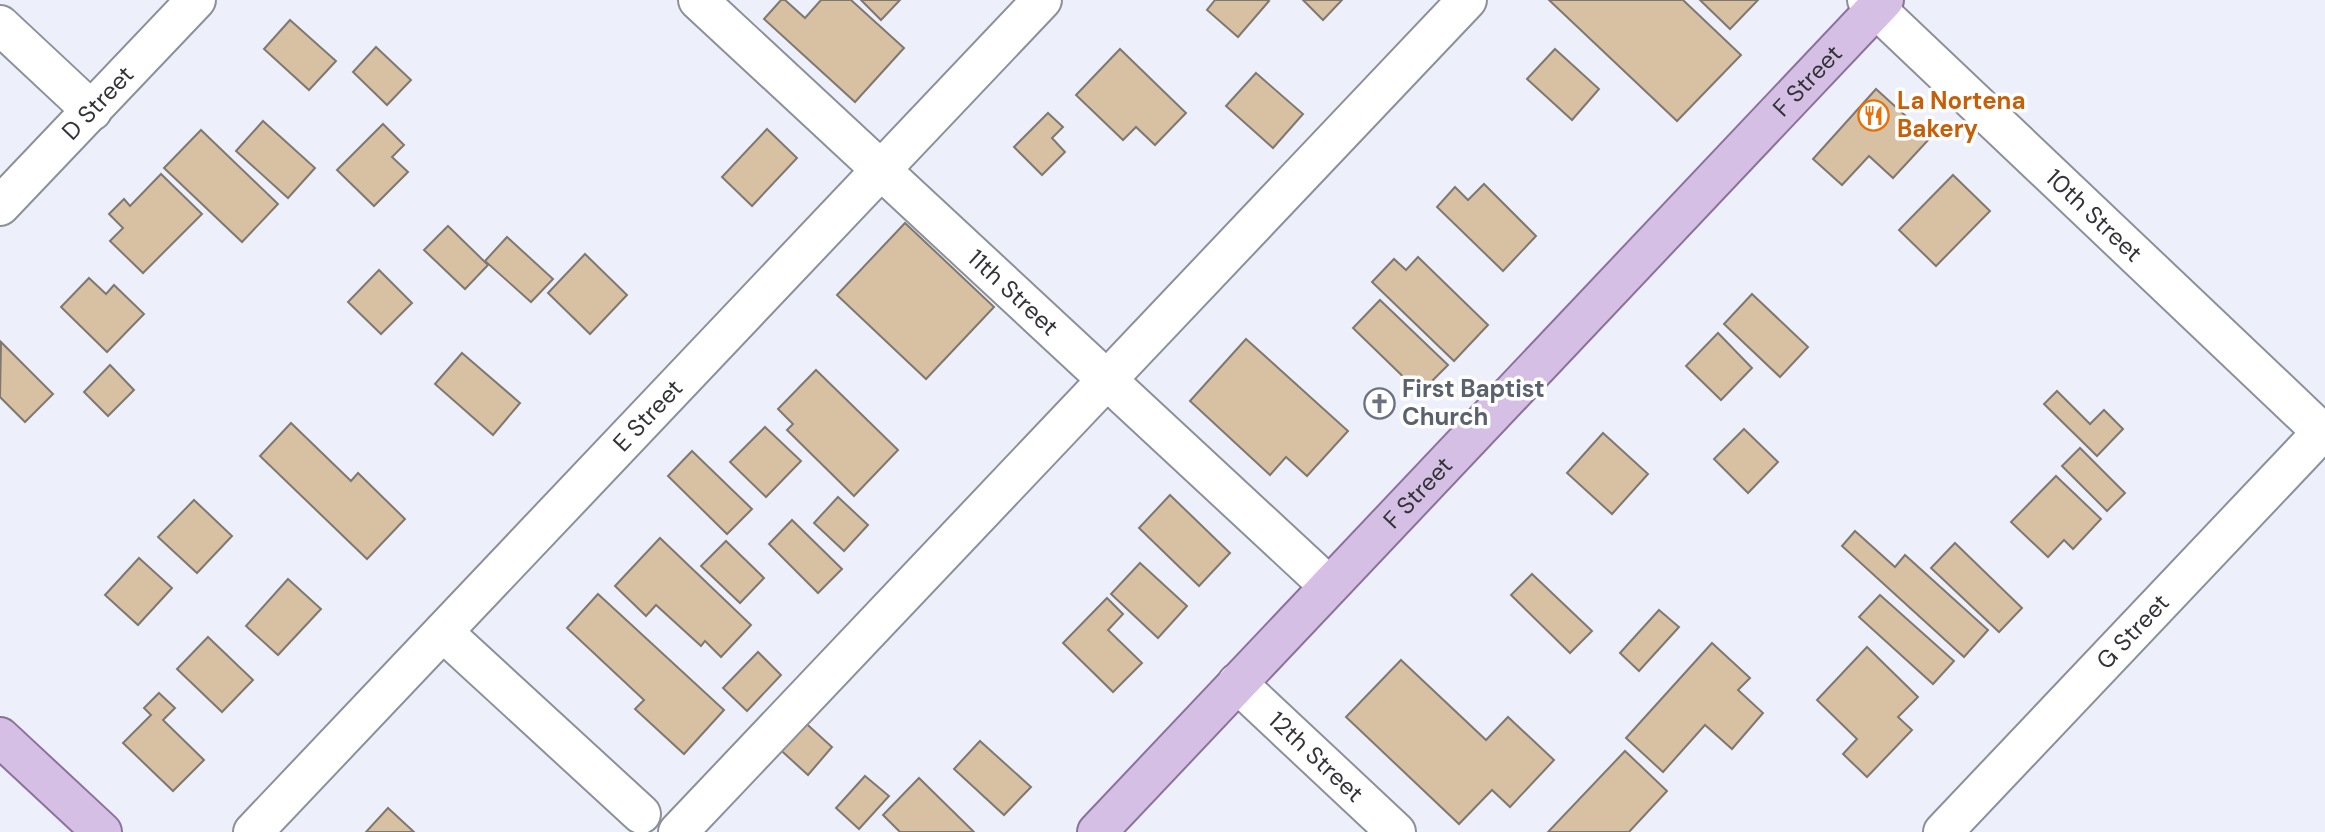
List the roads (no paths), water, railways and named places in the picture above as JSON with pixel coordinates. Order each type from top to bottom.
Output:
[{"type":"main road","name":"F Street","points":[[1097,832],[1875,3]]},
{"type":"main road","points":[[0,737],[102,832]]},
{"type":"street","name":"D Street","points":[[0,206],[196,0]]},
{"type":"street","name":"11th Street","points":[[698,0],[1329,586]]},
{"type":"street","name":"E Street","points":[[253,832],[1042,0]]},
{"type":"street","points":[[678,832],[1467,0]]},
{"type":"street","name":"10th Street","points":[[1875,3],[2324,431]]},
{"type":"street","points":[[0,25],[92,111]]},
{"type":"street","name":"G Street","points":[[1943,832],[2324,431]]},
{"type":"street","points":[[443,632],[641,814]]},
{"type":"street","name":"12th Street","points":[[1237,683],[1396,832]]},
{"type":"place","name":"La Nortena Bakery","points":[[1874,115]]},
{"type":"place","name":"First Baptist Church","points":[[1379,403]]}]
